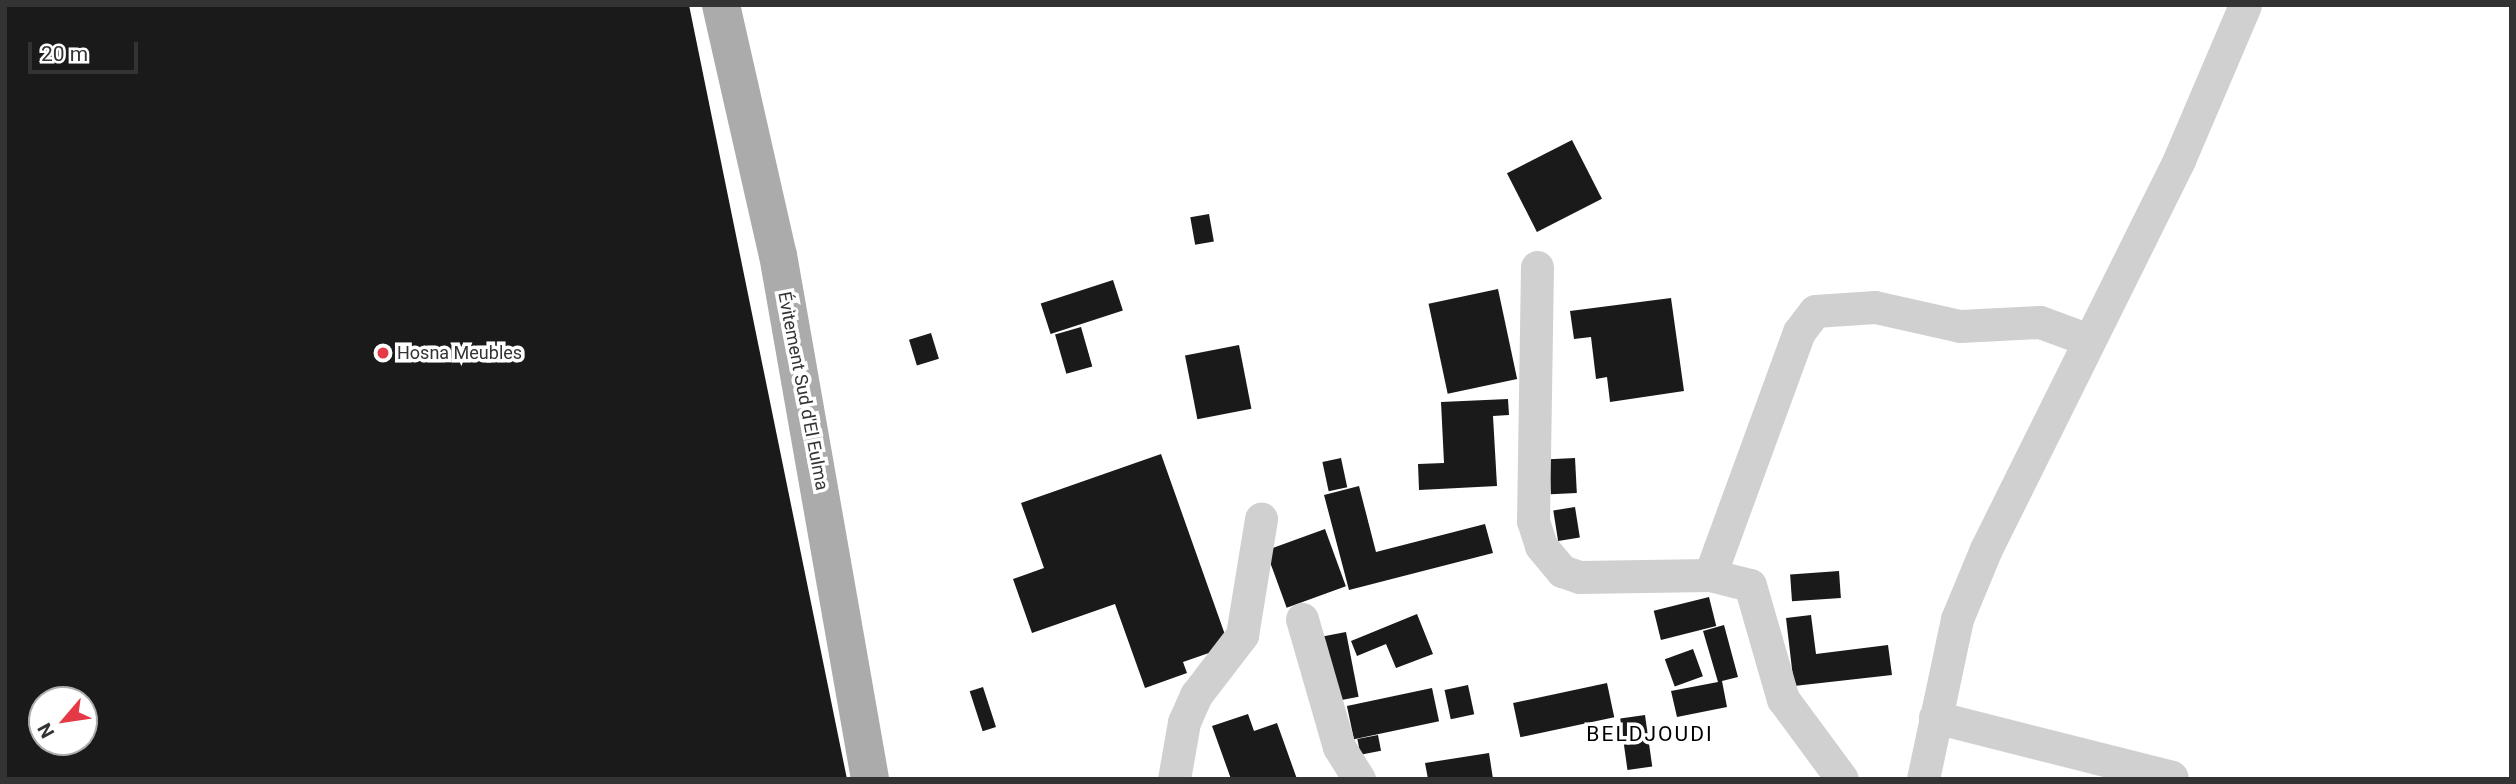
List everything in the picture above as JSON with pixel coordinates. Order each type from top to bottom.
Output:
[{"type":"main road","name":"Évitement Sud d'El Eulma","points":[[722,5],[785,296],[870,779]]},
{"type":"street","points":[[1923,779],[1935,717],[1972,584],[2179,160],[2245,5]]},
{"type":"street","points":[[1537,267],[1533,521],[1541,546],[1562,571],[1579,577],[1710,575],[1750,585],[1783,699],[1842,779]]},
{"type":"street","points":[[1710,575],[1803,321],[1815,311],[1875,307],[1961,326],[2040,322],[2089,340]]},
{"type":"street","points":[[1174,779],[1184,722],[1196,695],[1242,635],[1261,519]]},
{"type":"street","points":[[1302,619],[1339,747],[1359,779]]},
{"type":"street","points":[[1935,717],[2172,777]]},
{"type":"building","name":"Hosna Meubles","points":[[5,5],[689,5],[847,779],[5,779]]},
{"type":"building","points":[[1572,140],[1602,199],[1537,232],[1507,173]]},
{"type":"building","points":[[1209,214],[1214,242],[1195,245],[1190,217]]},
{"type":"building","points":[[1113,280],[1123,310],[1051,334],[1041,303]]},
{"type":"building","points":[[1498,289],[1517,379],[1448,394],[1429,304]]},
{"type":"building","points":[[1671,298],[1684,391],[1610,402],[1607,377],[1596,379],[1591,337],[1574,339],[1570,311]]},
{"type":"building","points":[[1081,327],[1092,366],[1066,374],[1055,334]]},
{"type":"building","points":[[931,333],[939,359],[917,366],[909,340]]},
{"type":"building","points":[[1239,345],[1251,409],[1197,419],[1185,355]]},
{"type":"building","points":[[1508,399],[1509,415],[1493,416],[1497,486],[1419,490],[1418,464],[1444,463],[1441,402]]},
{"type":"building","points":[[1161,454],[1229,646],[1183,662],[1187,673],[1145,688],[1115,604],[1032,633],[1013,579],[1044,568],[1021,503]]},
{"type":"building","points":[[1341,458],[1347,487],[1329,491],[1322,462]]},
{"type":"building","points":[[1575,458],[1577,493],[1551,494],[1549,459]]},
{"type":"building","points":[[1359,486],[1376,552],[1485,524],[1493,553],[1349,590],[1324,495]]},
{"type":"building","points":[[1575,507],[1580,538],[1558,541],[1553,510]]},
{"type":"building","points":[[1325,529],[1346,586],[1287,608],[1266,551]]},
{"type":"building","points":[[1839,571],[1841,598],[1792,601],[1790,574]]},
{"type":"building","points":[[1709,597],[1716,626],[1661,640],[1654,611]]},
{"type":"building","points":[[1417,614],[1433,654],[1396,668],[1386,644],[1357,656],[1351,641]]},
{"type":"building","points":[[1811,615],[1816,654],[1888,645],[1892,675],[1794,686],[1786,618]]},
{"type":"building","points":[[1724,625],[1738,677],[1722,681],[1727,707],[1677,717],[1671,691],[1718,682],[1703,631]]},
{"type":"building","points":[[1346,632],[1359,697],[1335,701],[1322,637]]},
{"type":"building","points":[[1693,649],[1703,676],[1675,687],[1665,659]]},
{"type":"building","points":[[1607,683],[1614,717],[1520,737],[1513,703]]},
{"type":"building","points":[[1468,685],[1474,714],[1451,719],[1445,690]]},
{"type":"building","points":[[983,687],[996,727],[983,731],[970,691]]},
{"type":"building","points":[[1432,688],[1439,721],[1354,739],[1347,706]]},
{"type":"building","points":[[1248,714],[1254,731],[1277,723],[1297,779],[1231,779],[1212,726]]},
{"type":"building","points":[[1645,715],[1652,766],[1627,770],[1620,718]]},
{"type":"building","points":[[1378,735],[1381,751],[1360,755],[1357,739]]},
{"type":"building","points":[[1489,753],[1493,779],[1428,779],[1425,763]]},
{"type":"place","name":"Hosna Meubles","points":[[383,353]]},
{"type":"district","name":"BELDJOUDI","points":[[1650,734]]}]
